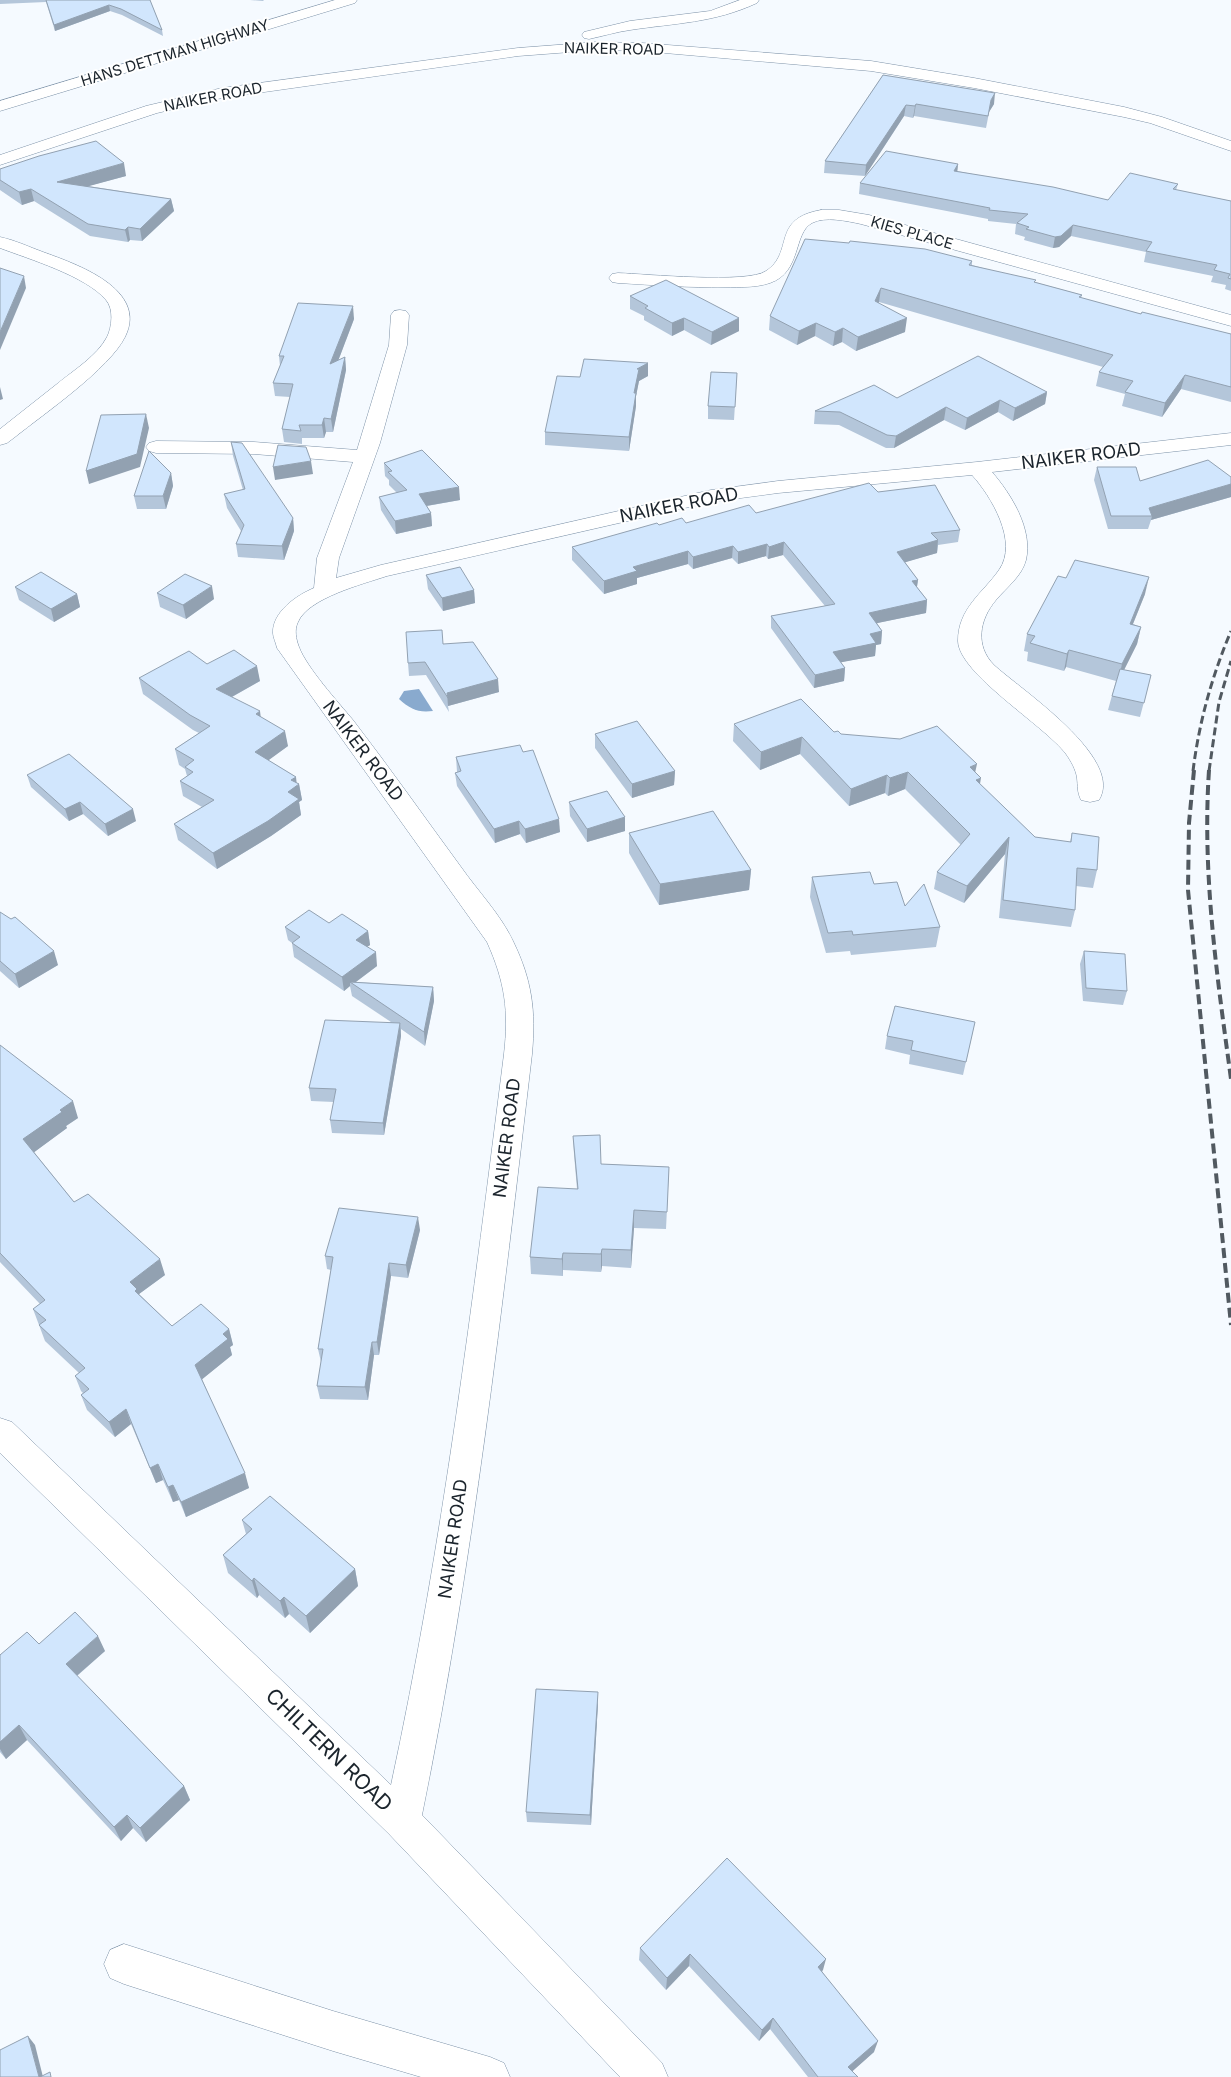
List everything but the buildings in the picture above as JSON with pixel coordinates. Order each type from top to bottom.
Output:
[{"type":"street","name":"HANS DETTMAN HIGHWAY","points":[[0,106],[350,0]]},
{"type":"street","points":[[568,48],[575,42],[596,32],[612,28],[708,18],[738,9],[752,0]]},
{"type":"street","name":"NAIKER ROAD","points":[[0,160],[152,109],[222,93],[518,52],[597,46],[642,47],[826,62],[903,71],[1124,112],[1156,120],[1231,146]]},
{"type":"street","name":"KIES PLACE","points":[[618,278],[718,282],[750,282],[766,279],[777,272],[784,262],[800,223],[809,218],[825,215],[843,216],[863,219],[1231,321]]},
{"type":"street","points":[[0,242],[81,275],[102,287],[114,297],[119,307],[120,320],[116,338],[105,352],[85,371],[0,440]]},
{"type":"street","points":[[324,591],[328,558],[365,458],[398,346],[400,315]]},
{"type":"street","name":"NAIKER ROAD","points":[[402,1821],[441,1628],[511,1111],[519,1037],[520,1000],[513,971],[499,940],[288,648],[284,632],[287,620],[296,609],[312,597],[337,585],[381,571],[710,496],[778,487],[977,468],[1231,439]]},
{"type":"street","points":[[156,447],[254,448],[365,458]]},
{"type":"street","points":[[977,468],[997,492],[1007,514],[1015,540],[1015,559],[1008,575],[985,599],[976,617],[969,636],[971,651],[985,670],[1050,724],[1070,744],[1082,759],[1089,776],[1090,794]]},
{"type":"street","name":"CHILTERN ROAD","points":[[0,1432],[402,1821],[648,2077]]},
{"type":"street","points":[[124,1964],[333,2031],[490,2077]]},
{"type":"water","points":[[419,689],[433,711],[414,710],[399,699],[404,691]]},
{"type":"railway","points":[[1193,771],[1207,700],[1231,631]]},
{"type":"railway","points":[[1209,771],[1219,702],[1231,661]]},
{"type":"railway","points":[[1194,770],[1189,823],[1188,890],[1231,1325]]},
{"type":"railway","points":[[1209,770],[1207,809],[1209,886],[1216,963],[1231,1079]]}]
